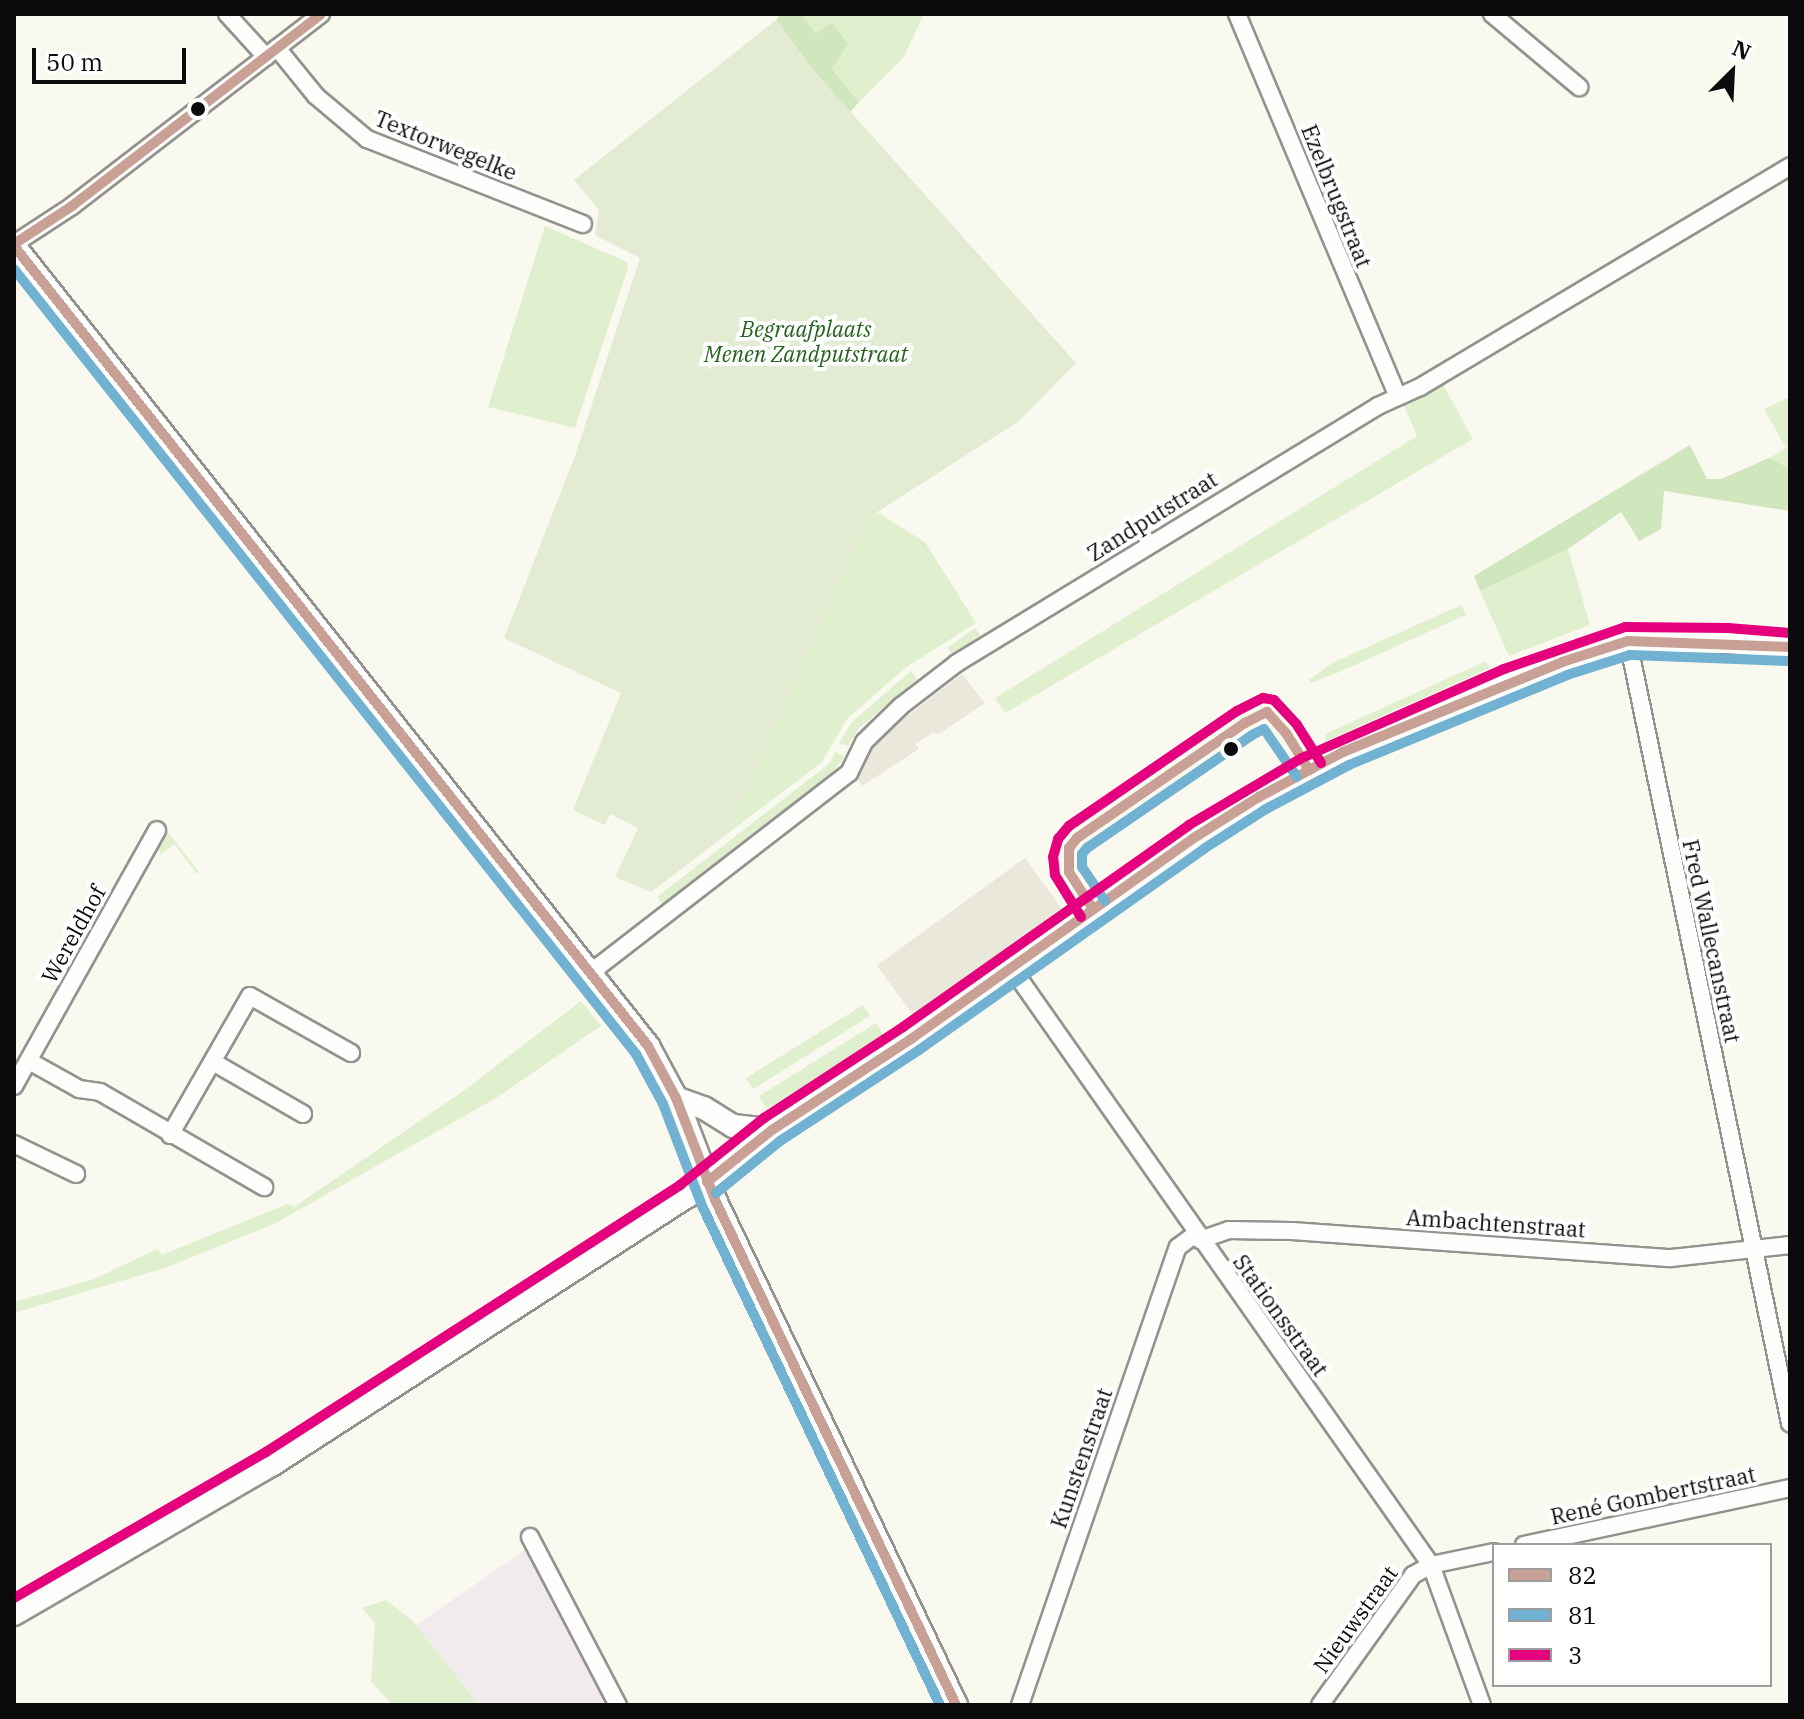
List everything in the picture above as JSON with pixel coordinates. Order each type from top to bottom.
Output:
[{"type":"street","name":"Textorwegelke","points":[[227,14],[367,139],[583,224]]},
{"type":"street","points":[[321,14],[72,206],[14,245],[648,1046],[676,1098],[707,1182],[956,1705]]},
{"type":"street","name":"Ezelbrugstraat","points":[[1237,14],[1397,395]]},
{"type":"street","points":[[1492,14],[1579,87]]},
{"type":"street","name":"Zandputstraat","points":[[590,973],[849,773],[864,742],[901,706],[957,663],[1397,395],[1420,387],[1790,166]]},
{"type":"street","points":[[14,1614],[273,1464],[707,1182],[772,1130],[911,1039],[1197,836],[1309,770],[1510,682],[1628,641],[1728,642],[1790,647]]},
{"type":"street","name":"Fred Wallecanstraat","points":[[1628,641],[1790,1423]]},
{"type":"street","name":"Wereldhof","points":[[14,1086],[157,830]]},
{"type":"street","name":"Stationsstraat","points":[[1011,967],[1431,1565],[1482,1705]]},
{"type":"street","points":[[170,1135],[250,996],[351,1053]]},
{"type":"street","points":[[29,1061],[79,1089],[100,1092],[264,1187]]},
{"type":"street","points":[[213,1062],[303,1114]]},
{"type":"street","points":[[676,1098],[704,1108],[733,1126],[772,1130]]},
{"type":"street","points":[[14,1144],[76,1174]]},
{"type":"street","name":"Ambachtenstraat","points":[[1198,1237],[1229,1230],[1292,1231],[1671,1258],[1790,1245]]},
{"type":"street","name":"Kunstenstraat","points":[[1020,1705],[1178,1247],[1198,1237]]},
{"type":"street","name":"René Gombertstraat","points":[[1533,1543],[1790,1488]]},
{"type":"street","points":[[530,1537],[618,1705]]},
{"type":"street","points":[[1431,1565],[1492,1552]]},
{"type":"street","name":"Nieuwstraat","points":[[1320,1705],[1413,1575],[1431,1565]]},
{"type":"shaded area","points":[[962,674],[985,703],[939,734],[932,733],[923,739],[916,744],[919,749],[862,786],[857,778],[867,747]]},
{"type":"shaded area","points":[[1025,858],[1061,908],[913,1016],[877,966]]},
{"type":"shaded area","points":[[524,1551],[531,1551],[606,1705],[479,1705],[416,1625]]},
{"type":"green space","points":[[781,14],[801,14],[816,34],[832,22],[848,44],[832,69],[859,102],[850,112],[813,70],[776,20]]},
{"type":"green space","points":[[801,14],[924,14],[904,57],[859,102],[832,69],[816,34]]},
{"type":"green space","name":"Begraafplaats Menen Zandputstraat","points":[[776,20],[813,70],[1076,363],[1019,421],[868,518],[726,835],[651,892],[615,877],[638,828],[610,814],[605,825],[573,810],[621,693],[504,638],[575,456],[640,258],[595,235],[599,210],[574,180]]},
{"type":"green space","points":[[545,226],[627,262],[628,268],[575,428],[488,407]]},
{"type":"green space","points":[[1442,383],[1473,439],[1005,713],[995,698],[1417,436],[1403,404]]},
{"type":"green space","points":[[1790,397],[1790,469],[1785,469],[1769,458],[1786,448],[1764,409]]},
{"type":"green space","points":[[1690,445],[1707,479],[1721,479],[1769,458],[1790,469],[1790,511],[1664,491],[1661,529],[1639,541],[1621,512],[1568,549],[1480,591],[1474,576]]},
{"type":"green space","points":[[877,512],[925,542],[976,623],[905,668],[847,719],[822,762],[726,835],[868,518]]},
{"type":"green space","points":[[1568,549],[1590,625],[1509,656],[1480,591]]},
{"type":"green space","points":[[1461,605],[1466,615],[1337,673],[1311,683],[1309,680],[1332,663]]},
{"type":"green space","points":[[975,628],[980,635],[953,655],[947,648]]},
{"type":"green space","points":[[1486,661],[1490,668],[1326,741],[1325,734]]},
{"type":"green space","points":[[911,671],[917,679],[858,729],[848,746],[839,743],[852,722]]},
{"type":"green space","points":[[835,752],[845,756],[831,774],[663,905],[657,897],[830,763]]},
{"type":"green space","points":[[167,831],[199,872],[197,874],[174,844],[161,854],[157,848]]},
{"type":"green space","points":[[581,1001],[601,1026],[496,1098],[276,1223],[168,1267],[14,1313],[14,1302],[94,1279],[157,1249],[162,1255],[287,1204],[294,1207],[462,1092]]},
{"type":"green space","points":[[863,1005],[870,1016],[753,1089],[746,1078]]},
{"type":"green space","points":[[876,1023],[884,1036],[767,1109],[759,1096]]},
{"type":"green space","points":[[386,1600],[412,1620],[479,1705],[392,1705],[371,1681],[375,1623],[362,1608]]},
{"type":"transit line","name":"82","points":[[14,244],[72,206],[321,14]]},
{"type":"transit line","name":"82","points":[[14,246],[648,1046],[676,1098],[716,1202],[956,1705]]},
{"type":"transit line","name":"81","points":[[14,269],[636,1054],[663,1104],[703,1208],[940,1705]]},
{"type":"transit line","name":"3","points":[[14,1598],[266,1452],[680,1185],[764,1118],[903,1027],[1189,825],[1302,758],[1504,669],[1625,627],[1728,628],[1790,633]]},
{"type":"transit line","name":"82","points":[[707,1182],[772,1130],[911,1039],[1197,836],[1259,797],[1343,752],[1562,662],[1628,641],[1790,647]]},
{"type":"transit line","name":"81","points":[[716,1193],[780,1141],[919,1050],[1205,848],[1266,809],[1349,765],[1567,675],[1630,655],[1789,661]]},
{"type":"transit line","name":"3","points":[[1081,917],[1055,875],[1053,857],[1058,839],[1069,826],[1237,711],[1263,698],[1274,700],[1297,725],[1321,763]]},
{"type":"transit line","name":"82","points":[[1093,909],[1069,872],[1069,848],[1077,838],[1245,723],[1267,712],[1286,733],[1309,770]]},
{"type":"transit line","name":"81","points":[[1105,901],[1082,867],[1082,854],[1087,848],[1252,735],[1264,729],[1297,777]]}]
